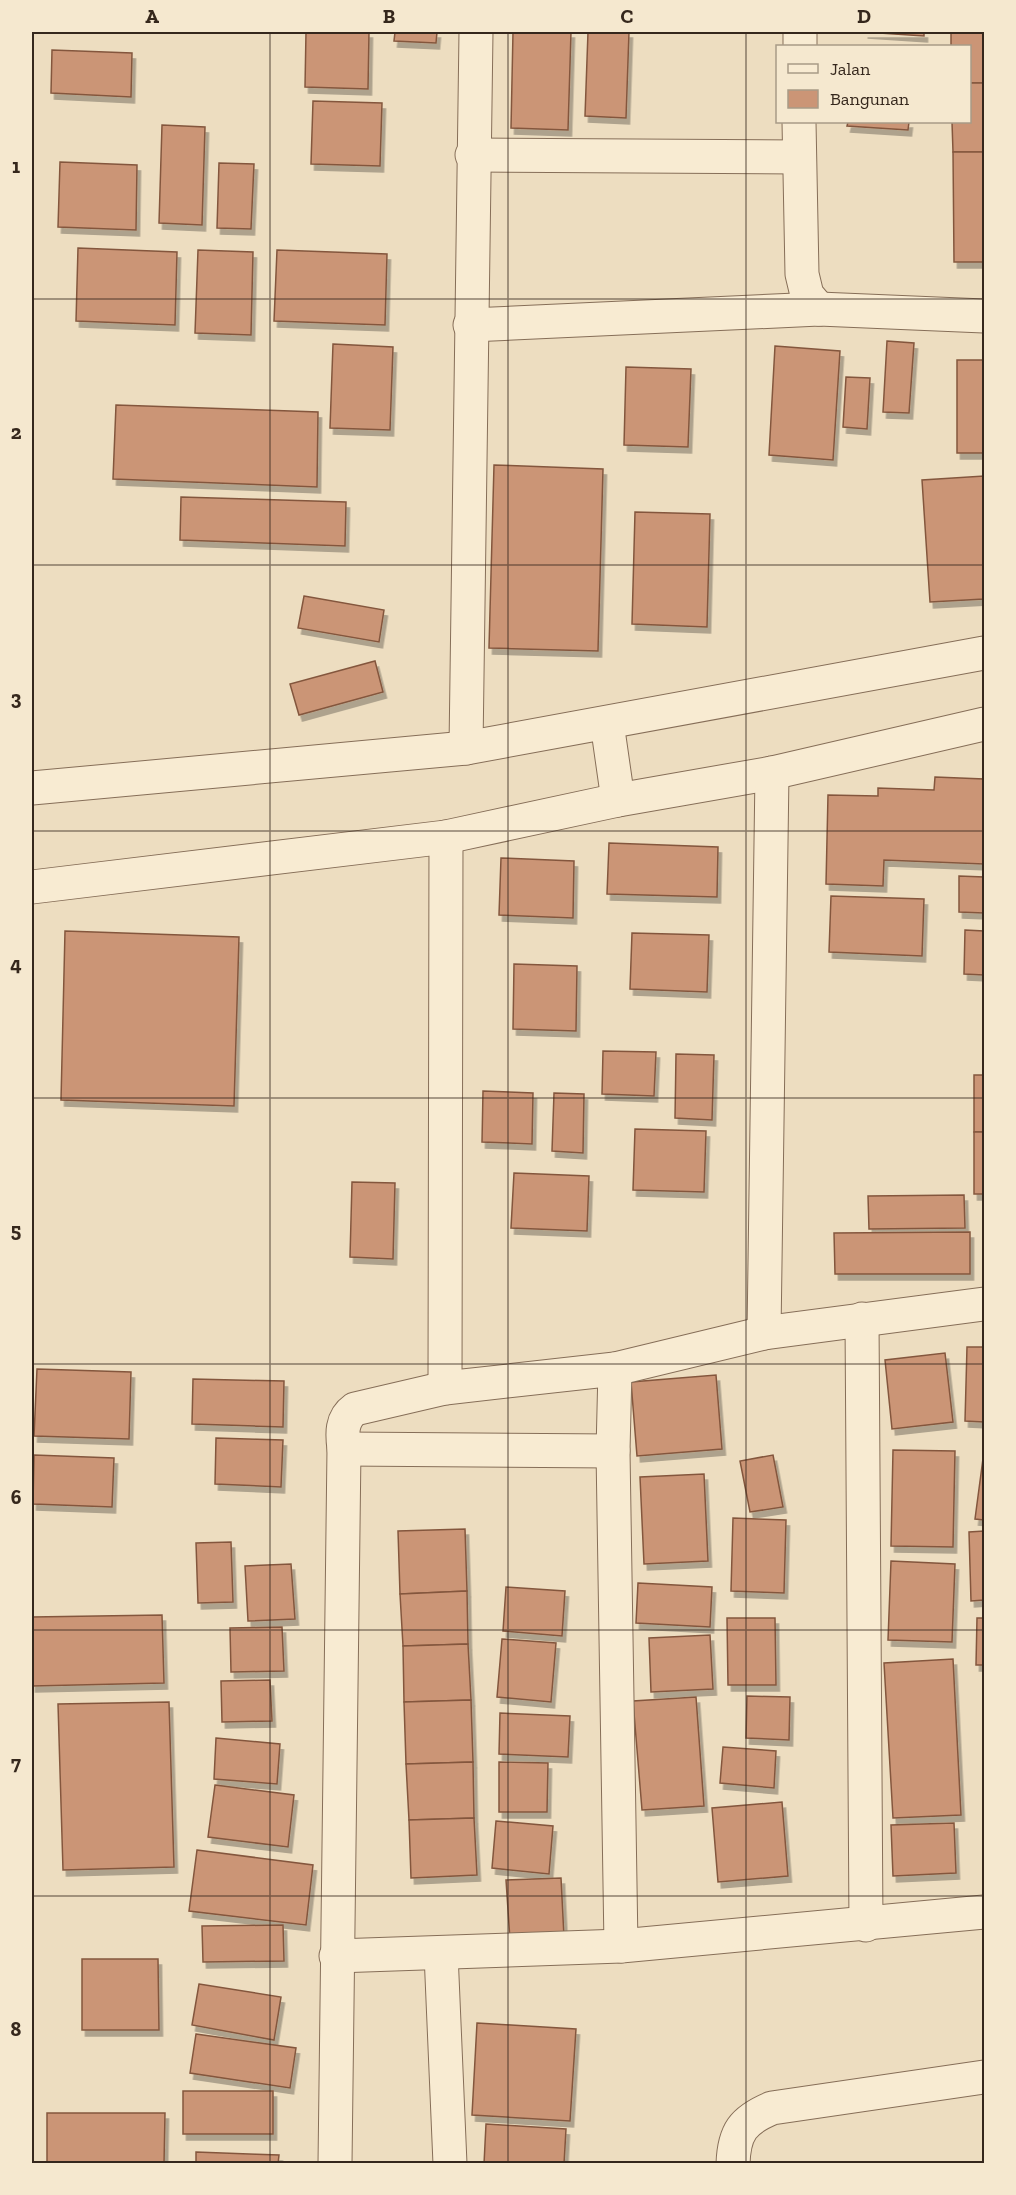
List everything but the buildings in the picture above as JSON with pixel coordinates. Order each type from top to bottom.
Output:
[{"type":"street","points":[[466,748],[472,155],[476,32]]},
{"type":"street","points":[[799,123],[802,274],[807,295],[819,309]]},
{"type":"street","points":[[472,155],[799,157]]},
{"type":"street","points":[[470,325],[819,309],[984,316]]},
{"type":"street","points":[[32,788],[466,748],[984,653]]},
{"type":"street","points":[[607,723],[618,800]]},
{"type":"street","points":[[32,887],[446,837],[618,800],[772,773],[984,724]]},
{"type":"street","points":[[764,1333],[772,773]]},
{"type":"street","points":[[445,1388],[446,837]]},
{"type":"street","points":[[335,2163],[343,1427],[352,1411],[445,1388],[615,1369],[764,1333],[984,1304]]},
{"type":"street","points":[[862,1319],[866,1925]]},
{"type":"street","points":[[615,1369],[613,1451],[621,1946]]},
{"type":"street","points":[[344,1449],[613,1451]]},
{"type":"street","points":[[336,1956],[621,1946],[866,1925],[984,1912]]},
{"type":"street","points":[[441,1953],[450,2163]]},
{"type":"street","points":[[733,2163],[733,2144],[739,2132],[753,2116],[772,2108],[984,2077]]}]
